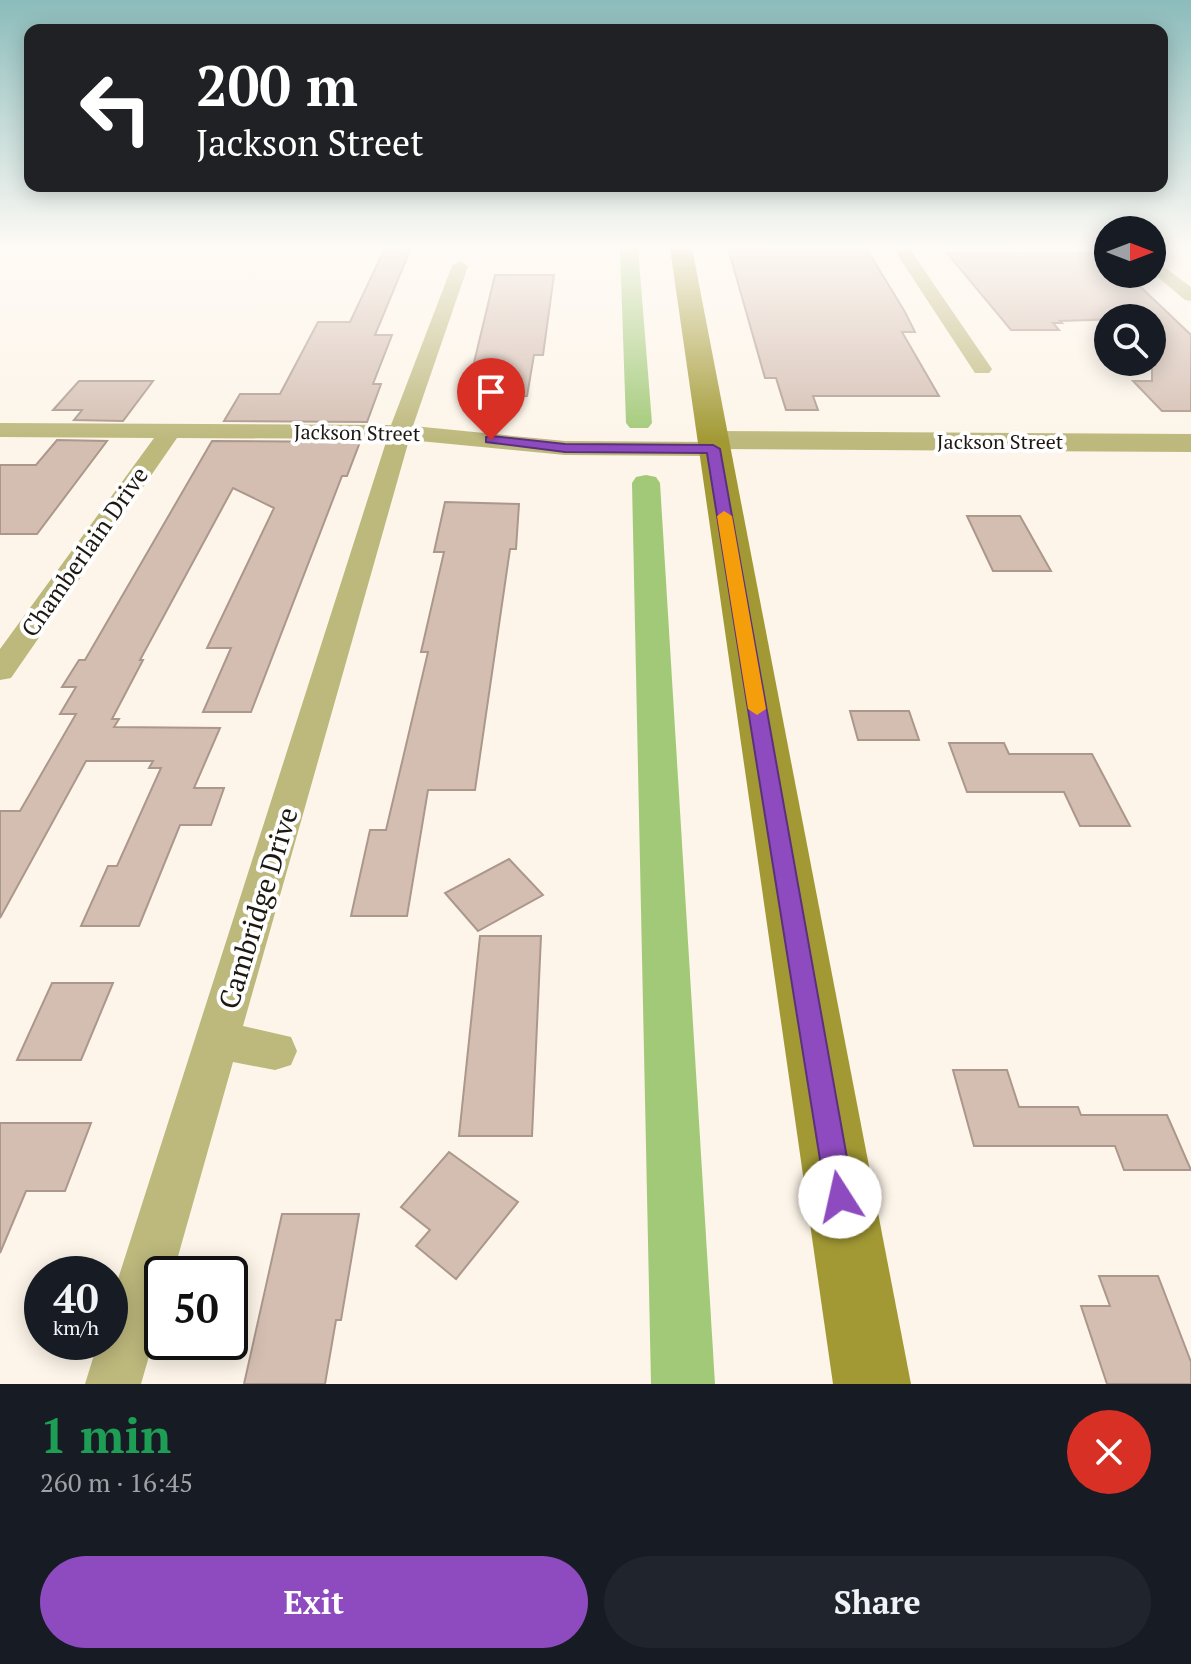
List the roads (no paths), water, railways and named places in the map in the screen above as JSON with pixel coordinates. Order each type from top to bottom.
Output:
[{"type":"main road","points":[[692,313],[872,1384]]},
{"type":"street","name":"Cambridge Drive","points":[[113,1384],[400,432],[443,313]]},
{"type":"street","points":[[944,313],[982,369]]},
{"type":"street","name":"Jackson Street","points":[[0,430],[400,432],[565,448],[713,444],[1191,443]]},
{"type":"street","name":"Chamberlain Drive","points":[[0,671],[170,432]]},
{"type":"street","points":[[218,1040],[275,1051]]},
{"type":"waterway","points":[[633,313],[639,423]]},
{"type":"waterway","points":[[646,483],[683,1384]]}]
